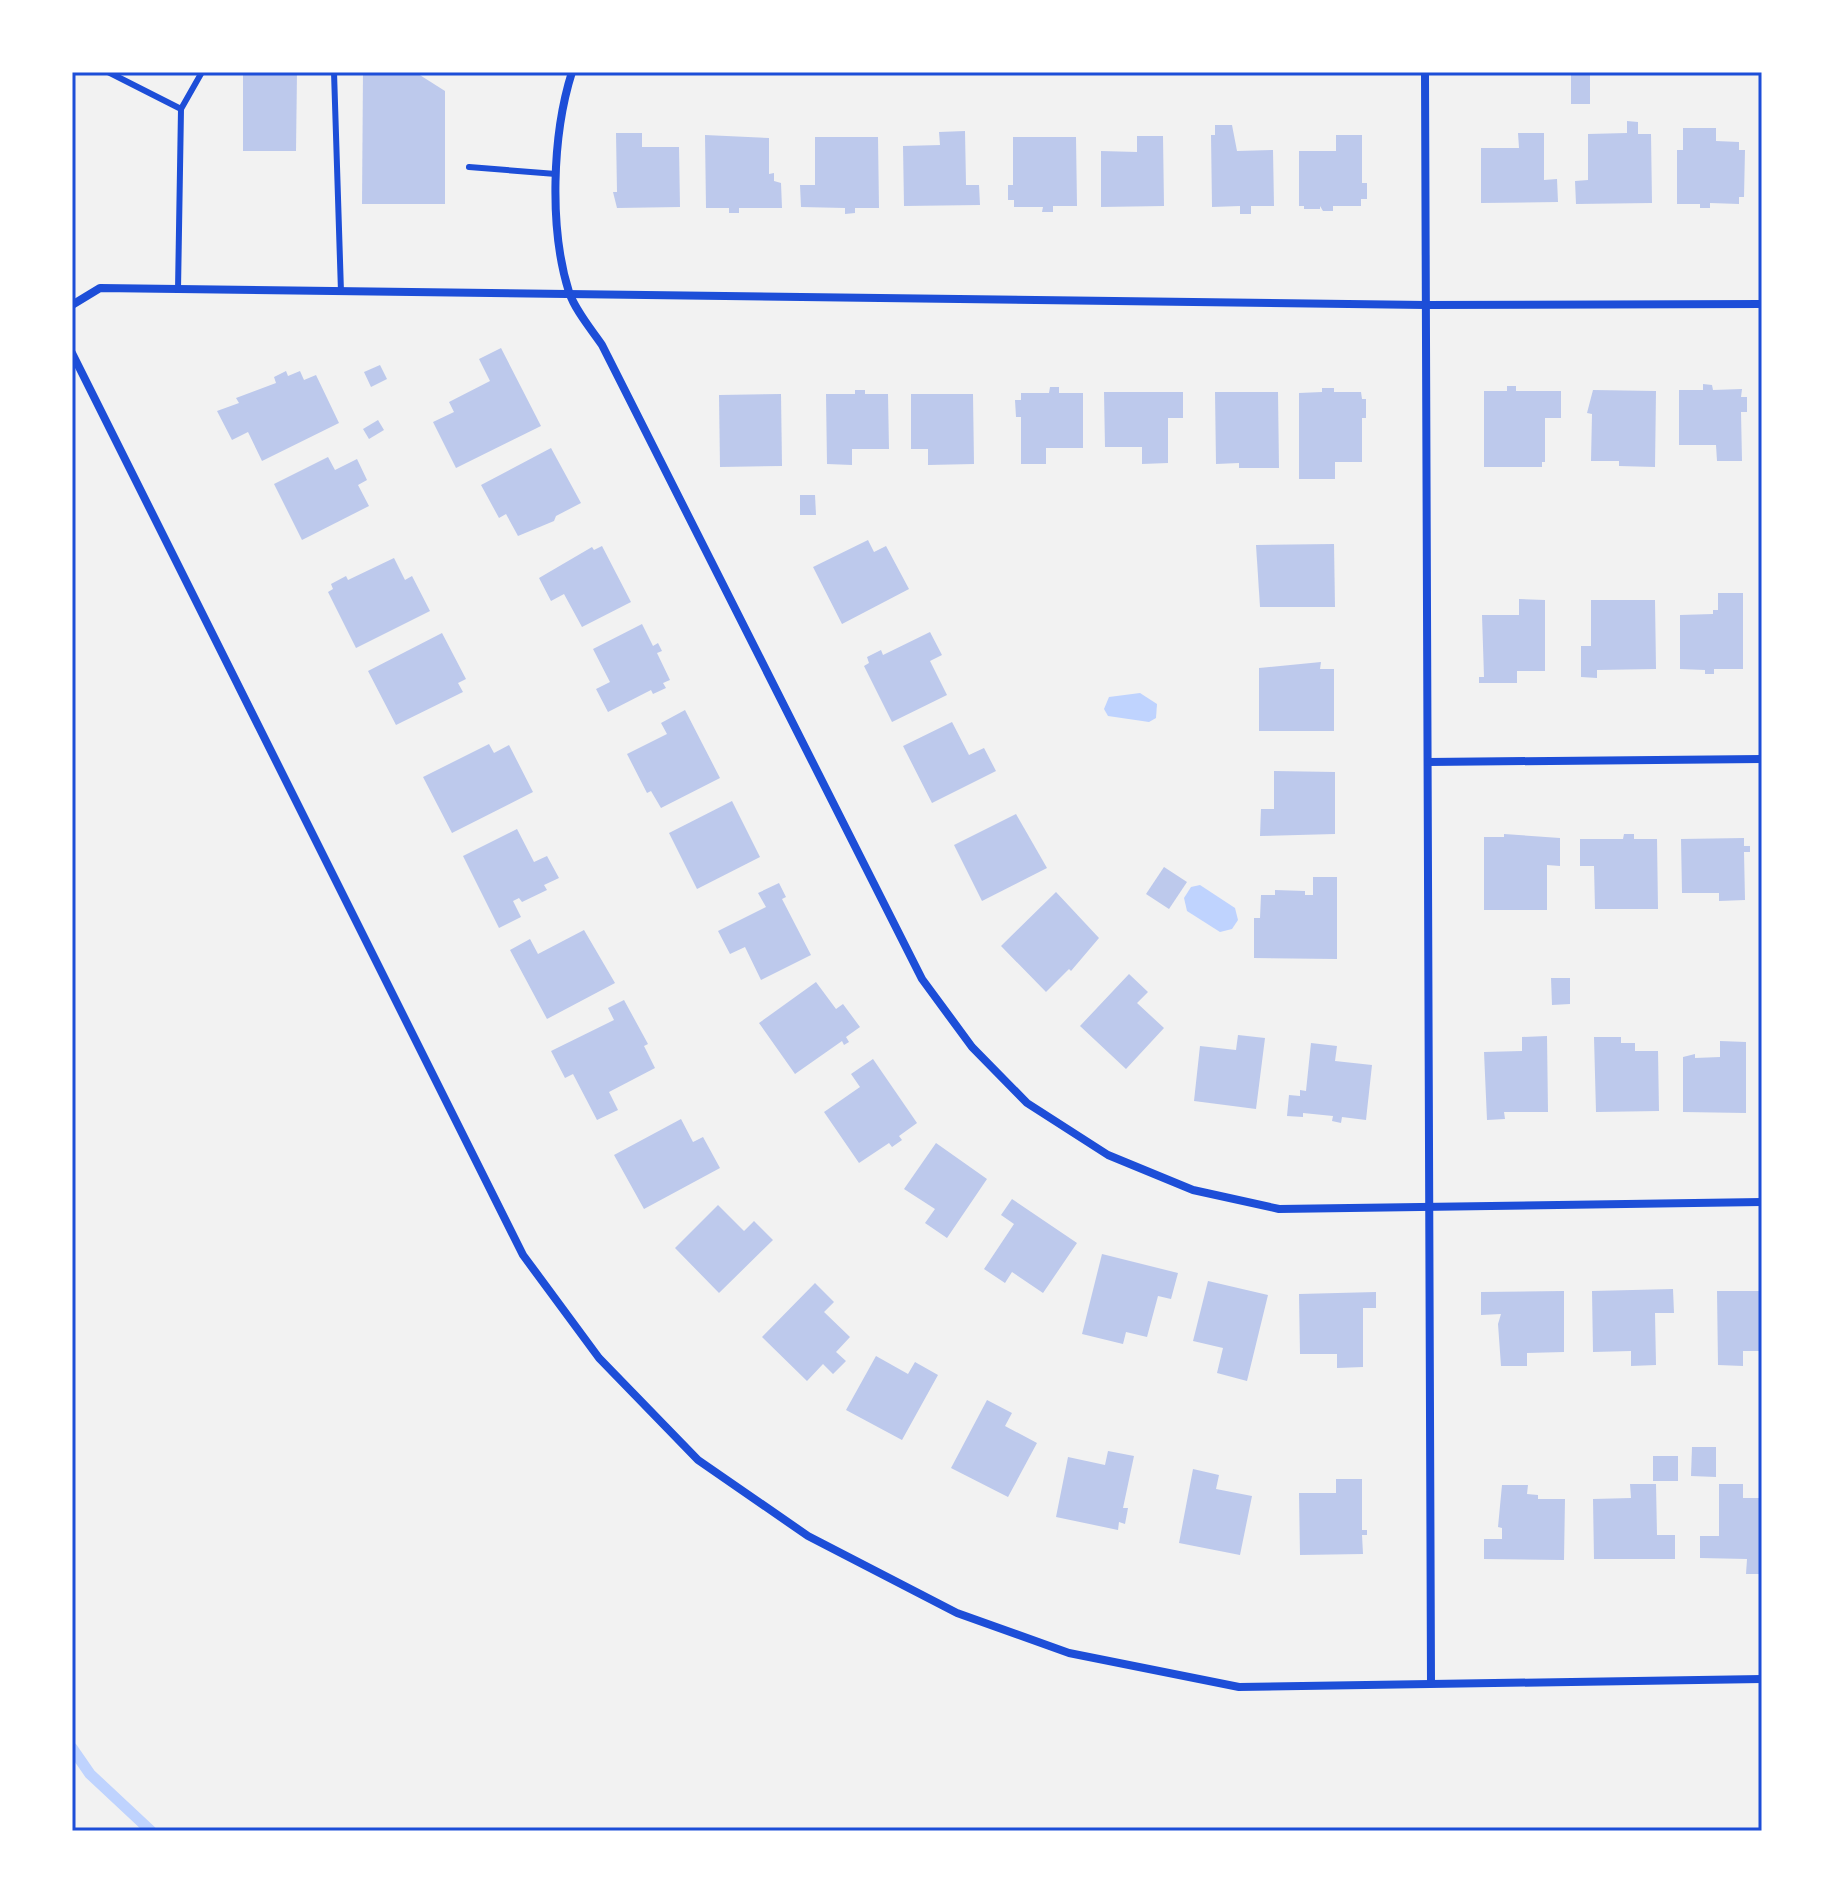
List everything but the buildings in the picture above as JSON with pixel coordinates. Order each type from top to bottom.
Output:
[{"type":"street","points":[[572,72],[555,148],[560,254],[570,295],[602,345],[922,979],[972,1047],[1027,1103],[1108,1155],[1193,1190],[1279,1209],[1762,1202]]},
{"type":"street","points":[[1425,72],[1431,1682]]},
{"type":"street","points":[[72,305],[100,288],[1426,305],[1762,304]]},
{"type":"street","points":[[72,353],[523,1255],[599,1358],[698,1460],[808,1536],[957,1613],[1069,1653],[1239,1687],[1762,1679]]},
{"type":"street","points":[[1428,762],[1762,759]]},
{"type":"lane","points":[[108,72],[181,109]]},
{"type":"lane","points":[[178,290],[181,109],[202,72]]},
{"type":"lane","points":[[334,72],[341,292]]},
{"type":"lane","points":[[469,167],[556,174]]},
{"type":"water","points":[[1140,693],[1157,704],[1156,718],[1149,722],[1108,716],[1104,709],[1109,697]]},
{"type":"water","points":[[1200,885],[1235,908],[1238,920],[1232,929],[1220,932],[1187,911],[1184,898],[1191,887]]},
{"type":"waterway","points":[[72,1748],[90,1774],[151,1831]]}]
